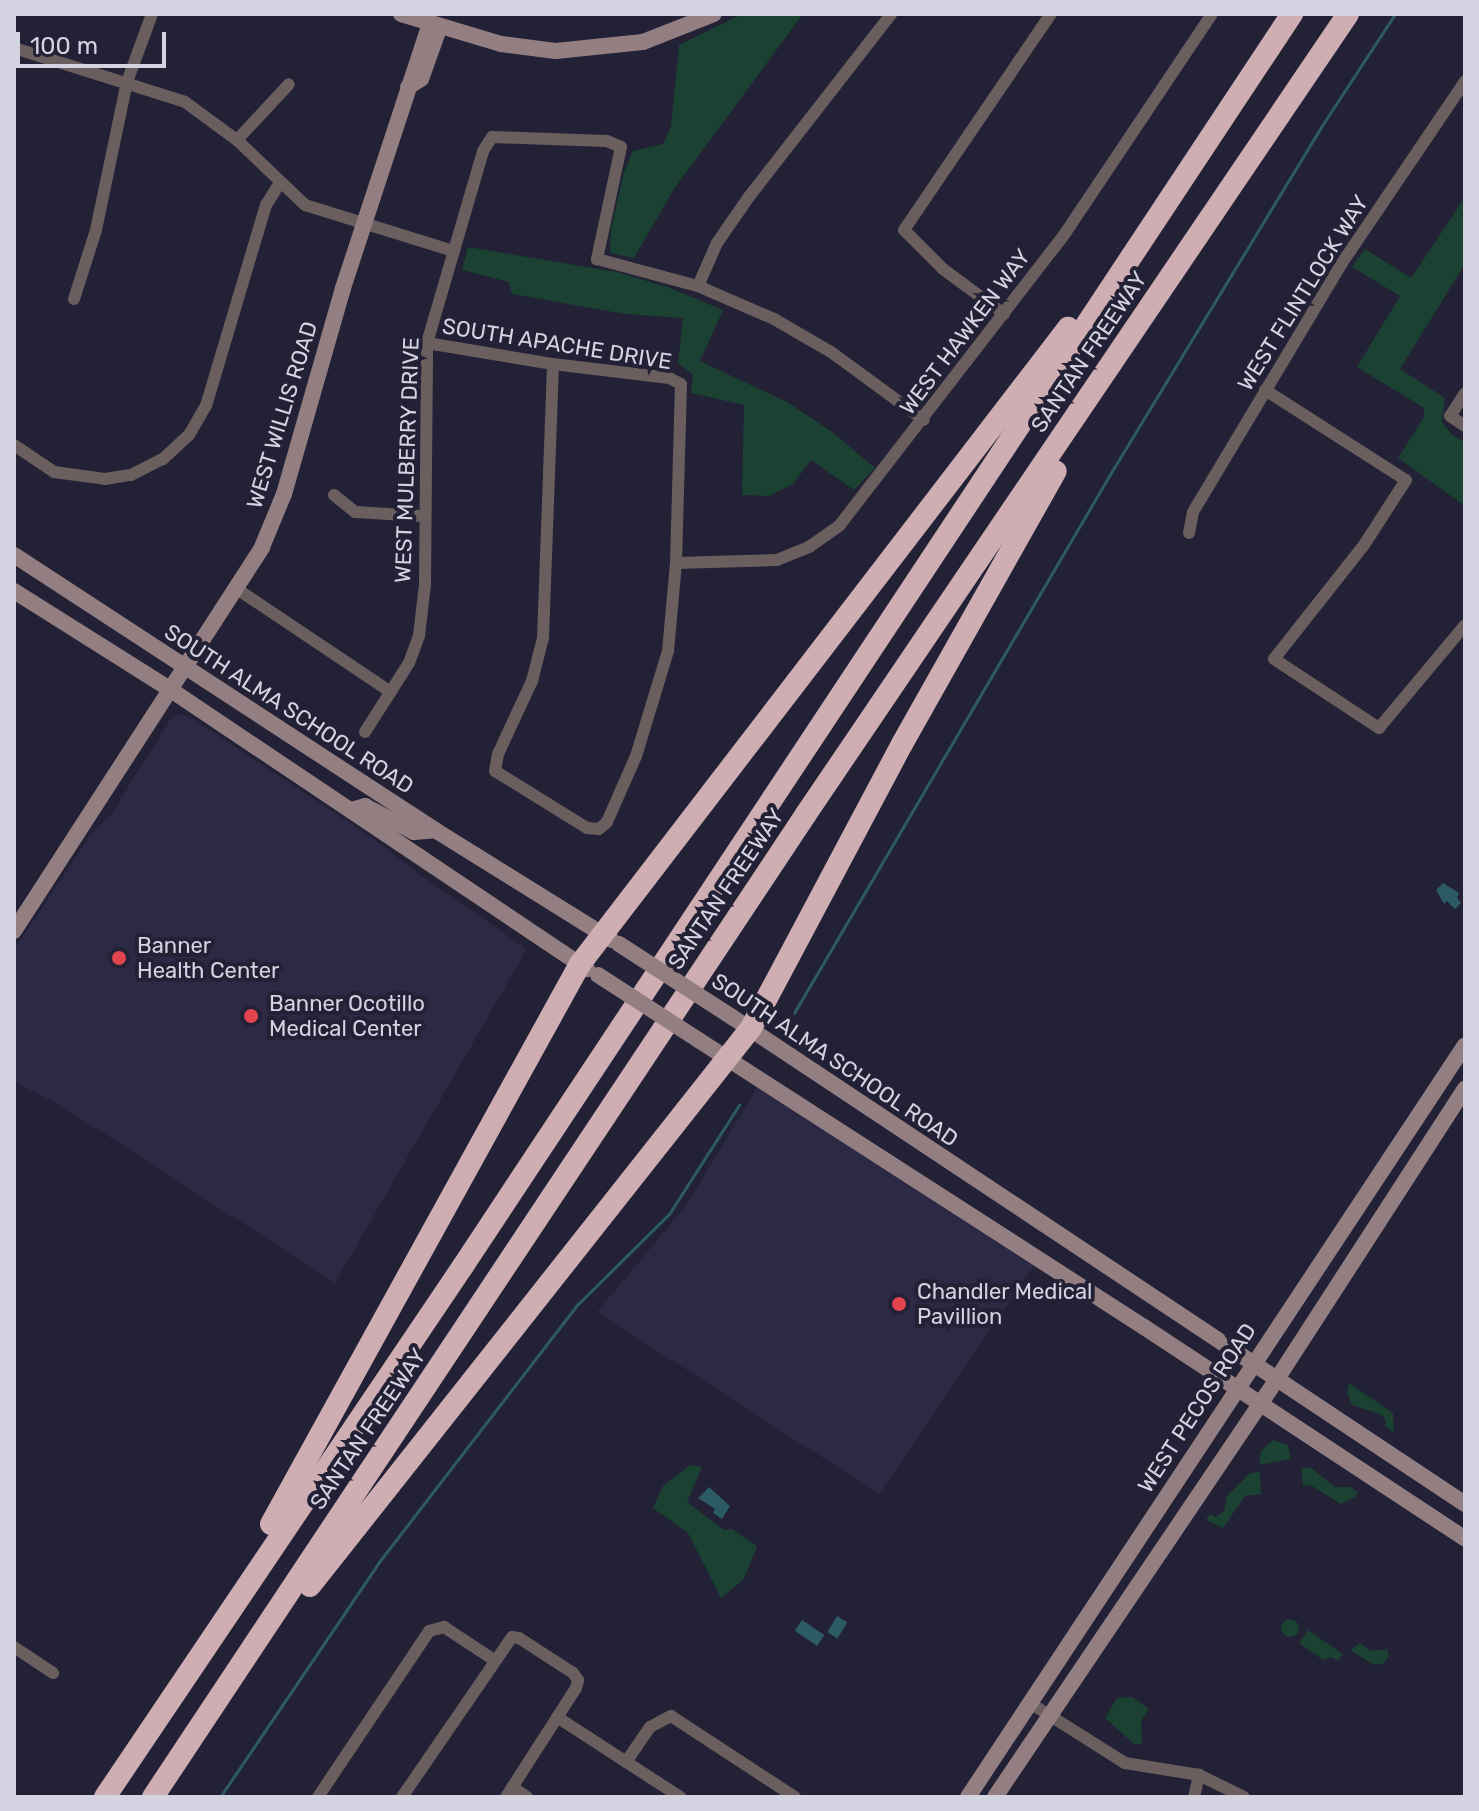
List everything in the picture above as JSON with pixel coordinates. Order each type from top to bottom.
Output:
[{"type":"highway","name":"SANTAN FREEWAY","points":[[105,1797],[1292,14]]},
{"type":"highway","name":"SANTAN FREEWAY","points":[[157,1791],[789,841],[1348,14]]},
{"type":"highway","points":[[169,1702],[589,969],[726,772],[1199,157]]},
{"type":"highway","points":[[157,1791],[313,1582],[727,1060],[741,1023],[1155,301]]},
{"type":"main road","points":[[401,14],[435,21],[501,44],[556,51],[643,42],[714,14]]},
{"type":"main road","name":"WEST WILLIS ROAD","points":[[14,931],[262,547],[284,494],[363,224],[407,88],[421,79],[435,21]]},
{"type":"main road","name":"SOUTH ALMA SCHOOL ROAD","points":[[14,555],[435,830],[741,1023],[1465,1504]]},
{"type":"main road","points":[[14,591],[171,690],[727,1060],[1236,1387],[1465,1539]]},
{"type":"main road","points":[[555,905],[588,916],[611,912],[704,791],[726,772]]},
{"type":"main road","points":[[352,810],[365,806],[414,832],[435,830]]},
{"type":"main road","name":"WEST PECOS ROAD","points":[[968,1797],[1252,1362],[1465,1045]]},
{"type":"main road","points":[[995,1797],[1277,1379],[1465,1088]]},
{"type":"street","points":[[74,299],[96,230],[127,82],[152,14]]},
{"type":"street","points":[[891,14],[732,221],[717,243],[698,286],[803,335],[924,420]]},
{"type":"street","points":[[1004,314],[943,269],[904,230],[1051,14]]},
{"type":"street","name":"WEST HAWKEN WAY","points":[[676,563],[762,562],[809,547],[845,519],[924,420],[1097,188],[1212,14]]},
{"type":"street","points":[[14,48],[185,102],[237,140],[305,205],[454,251]]},
{"type":"street","name":"WEST FLINTLOCK WAY","points":[[1189,533],[1193,512],[1342,263],[1464,80]]},
{"type":"street","points":[[237,140],[289,84]]},
{"type":"street","name":"WEST MULBERRY DRIVE","points":[[365,732],[391,692],[419,636],[425,584],[423,516],[427,343],[483,151],[492,137],[607,141],[621,147],[597,259],[698,286]]},
{"type":"street","points":[[14,445],[54,472],[105,479],[131,475],[163,459],[189,435],[206,406],[266,205],[280,183]]},
{"type":"street","name":"SOUTH APACHE DRIVE","points":[[427,343],[553,364],[669,378],[681,384],[676,563]]},
{"type":"street","points":[[553,364],[543,638],[532,681],[498,754],[495,771],[587,828],[599,829],[607,822],[650,718],[668,651],[676,563]]},
{"type":"street","points":[[1265,390],[1406,480],[1364,545],[1274,659],[1379,728],[1465,625]]},
{"type":"street","points":[[1465,393],[1450,416],[1465,426]]},
{"type":"street","points":[[131,475],[136,490]]},
{"type":"street","points":[[334,495],[355,512],[423,516]]},
{"type":"street","points":[[237,589],[391,692]]},
{"type":"street","points":[[323,1795],[423,1637],[438,1627],[444,1627],[494,1660]]},
{"type":"street","points":[[402,1797],[512,1637],[519,1638],[573,1673],[578,1680],[509,1792],[527,1797]]},
{"type":"street","points":[[14,1647],[53,1673]]},
{"type":"street","points":[[1030,1703],[1125,1763],[1199,1775],[1244,1797]]},
{"type":"street","points":[[626,1762],[650,1727],[671,1716],[795,1797]]},
{"type":"street","points":[[557,1717],[680,1797]]},
{"type":"street","points":[[1194,1797],[1199,1775]]},
{"type":"shaded area","points":[[742,14],[803,14],[674,189],[634,258],[610,253],[611,229],[624,172],[633,151],[663,144],[671,127],[679,45]]},
{"type":"shaded area","points":[[1465,197],[1465,264],[1400,369],[1445,398],[1442,422],[1452,435],[1465,442],[1465,506],[1398,458],[1424,417],[1424,408],[1357,367],[1400,296],[1352,267],[1365,249],[1411,278]]},
{"type":"shaded area","points":[[468,247],[617,272],[670,288],[723,310],[700,361],[787,402],[831,431],[875,468],[854,490],[811,460],[793,484],[769,496],[742,495],[744,405],[691,393],[693,375],[678,363],[683,318],[625,314],[512,294],[509,282],[462,270]]},
{"type":"shaded area","name":"Banner Ocotillo Medical Center","points":[[178,714],[190,717],[370,836],[428,881],[527,949],[335,1283],[60,1105],[14,1082],[14,950],[89,837],[112,813],[172,717]]},
{"type":"shaded area","points":[[1443,883],[1459,893],[1457,898],[1461,903],[1455,909],[1447,901],[1444,904],[1436,890]]},
{"type":"shaded area","points":[[761,1081],[1039,1258],[879,1494],[597,1312],[685,1207]]},
{"type":"shaded area","points":[[1349,1383],[1393,1413],[1394,1433],[1385,1426],[1386,1420],[1380,1414],[1352,1405],[1347,1392]]},
{"type":"shaded area","points":[[1273,1440],[1288,1445],[1291,1459],[1259,1465],[1261,1451]]},
{"type":"shaded area","points":[[690,1465],[702,1467],[687,1502],[724,1530],[732,1529],[757,1546],[744,1579],[721,1598],[688,1533],[653,1508],[663,1486]]},
{"type":"shaded area","points":[[1310,1467],[1335,1487],[1350,1487],[1358,1492],[1341,1504],[1310,1485],[1303,1486],[1301,1469]]},
{"type":"shaded area","points":[[1260,1472],[1261,1494],[1245,1496],[1223,1528],[1206,1520],[1210,1514],[1216,1517],[1224,1511],[1227,1496],[1250,1473]]},
{"type":"shaded area","points":[[709,1487],[730,1506],[722,1519],[713,1513],[715,1509],[698,1498]]},
{"type":"shaded area","points":[[837,1616],[847,1622],[838,1638],[827,1632]]},
{"type":"shaded area","points":[[1286,1619],[1294,1619],[1299,1628],[1297,1635],[1286,1637],[1281,1632],[1281,1624]]},
{"type":"shaded area","points":[[802,1620],[824,1635],[817,1646],[795,1631]]},
{"type":"shaded area","points":[[1308,1630],[1343,1654],[1338,1661],[1331,1657],[1323,1660],[1299,1643]]},
{"type":"shaded area","points":[[1360,1643],[1371,1651],[1387,1649],[1389,1656],[1383,1664],[1374,1665],[1350,1650]]},
{"type":"shaded area","points":[[1132,1697],[1149,1709],[1141,1721],[1142,1744],[1134,1744],[1105,1718],[1117,1698]]},
{"type":"waterway","points":[[794,1013],[1112,471],[1321,127],[1395,14]]},
{"type":"waterway","points":[[220,1797],[379,1562],[578,1304],[669,1214],[739,1105]]},
{"type":"place","name":"Banner Health Center","points":[[119,958]]},
{"type":"place","name":"Banner Ocotillo Medical Center","points":[[251,1016]]},
{"type":"place","name":"Chandler Medical Pavillion","points":[[899,1304]]}]
